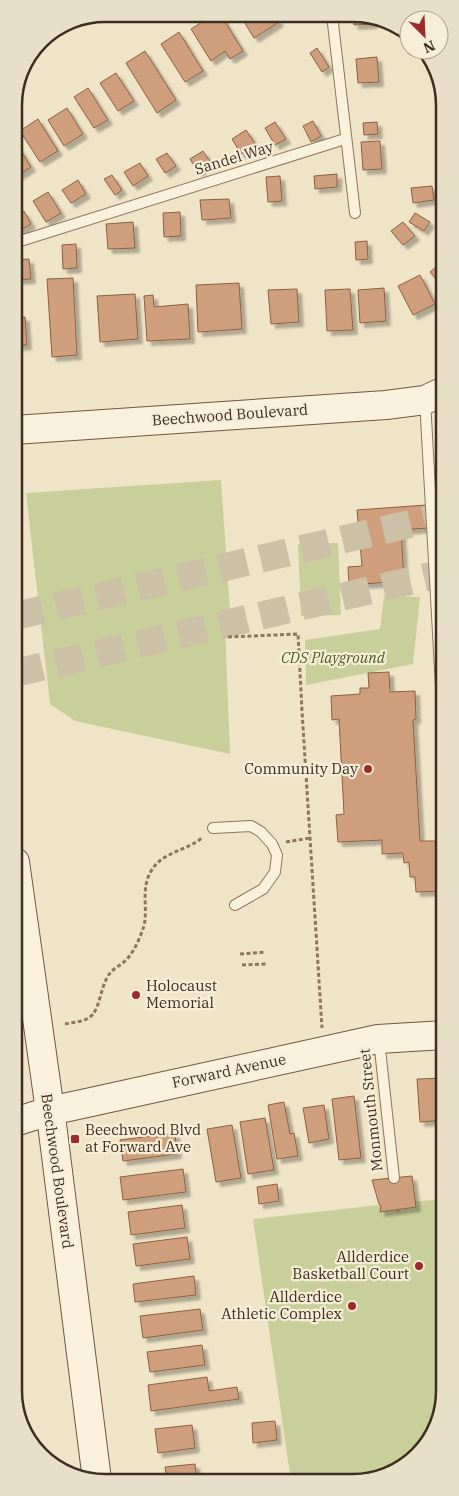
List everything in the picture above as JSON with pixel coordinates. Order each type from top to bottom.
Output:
[{"type":"street","name":"Beechwood Boulevard","points":[[23,429],[371,406],[434,396]]},
{"type":"street","name":"Beechwood Boulevard","points":[[22,916],[56,1152],[96,1473]]},
{"type":"street","name":"Forward Avenue","points":[[22,1120],[49,1111],[378,1039],[436,1036]]},
{"type":"lane","points":[[333,22],[355,213]]},
{"type":"lane","name":"Sandel Way","points":[[23,240],[345,139]]},
{"type":"lane","points":[[434,396],[436,465]]},
{"type":"lane","points":[[213,828],[251,826],[261,832],[272,844],[277,855],[275,872],[263,889],[235,906]]},
{"type":"lane","name":"Monmouth Street","points":[[378,1039],[394,1178]]},
{"type":"path","points":[[228,637],[298,634],[322,1029]]},
{"type":"path","points":[[65,1024],[84,1020],[92,1015],[108,975],[126,960],[135,948],[144,924],[146,883],[150,872],[165,856],[197,843],[205,835]]},
{"type":"path","points":[[283,842],[310,838]]},
{"type":"path","points":[[240,954],[266,952]]},
{"type":"path","points":[[242,965],[268,964]]},
{"type":"green space","points":[[221,480],[231,624],[225,626],[230,754],[75,721],[50,704],[26,493]]},
{"type":"green space","points":[[338,543],[341,615],[301,616],[298,544]]},
{"type":"green space","name":"CDS Playground","points":[[384,596],[420,597],[413,664],[306,685],[305,640],[380,629]]},
{"type":"green space","name":"Allderdice Athletic Complex","points":[[436,1200],[436,1396],[430,1422],[423,1437],[416,1445],[395,1462],[380,1469],[354,1474],[290,1474],[253,1219]]},
{"type":"building","points":[[202,22],[225,22],[243,51],[230,59],[225,51],[211,61],[191,29]]},
{"type":"building","points":[[244,22],[279,22],[254,38]]},
{"type":"building","points":[[354,22],[370,24],[354,25]]},
{"type":"building","points":[[179,32],[203,71],[185,82],[161,44]]},
{"type":"building","points":[[317,48],[329,67],[322,72],[310,53]]},
{"type":"building","points":[[145,51],[176,100],[157,113],[126,63]]},
{"type":"building","points":[[377,57],[379,82],[358,83],[356,59]]},
{"type":"building","points":[[116,73],[134,101],[118,111],[100,83]]},
{"type":"building","points":[[88,88],[108,120],[94,128],[74,97]]},
{"type":"building","points":[[67,108],[83,134],[64,146],[48,120]]},
{"type":"building","points":[[38,119],[58,151],[40,162],[23,136],[23,129]]},
{"type":"building","points":[[313,121],[321,136],[311,142],[303,126]]},
{"type":"building","points":[[275,122],[286,139],[275,145],[265,128]]},
{"type":"building","points":[[377,122],[378,134],[364,135],[363,123]]},
{"type":"building","points":[[246,130],[256,145],[241,154],[232,139]]},
{"type":"building","points":[[380,141],[382,169],[363,170],[361,142]]},
{"type":"building","points":[[203,151],[211,163],[198,172],[190,159]]},
{"type":"building","points":[[167,153],[176,166],[165,173],[156,159]]},
{"type":"building","points":[[23,154],[31,167],[23,172]]},
{"type":"building","points":[[140,163],[148,176],[133,186],[124,172]]},
{"type":"building","points":[[337,174],[337,187],[315,189],[314,176]]},
{"type":"building","points":[[112,175],[122,190],[115,195],[104,179]]},
{"type":"building","points":[[280,176],[282,201],[268,202],[266,177]]},
{"type":"building","points":[[78,180],[86,194],[71,203],[62,190]]},
{"type":"building","points":[[432,186],[434,200],[413,203],[411,188]]},
{"type":"building","points":[[48,192],[61,213],[46,222],[33,201]]},
{"type":"building","points":[[229,199],[231,218],[202,220],[200,200]]},
{"type":"building","points":[[23,212],[31,224],[23,229]]},
{"type":"building","points":[[180,212],[181,236],[164,237],[163,213]]},
{"type":"building","points":[[415,213],[430,222],[424,231],[409,222]]},
{"type":"building","points":[[133,222],[135,248],[108,249],[106,224]]},
{"type":"building","points":[[403,222],[415,236],[403,245],[391,231]]},
{"type":"building","points":[[367,241],[368,259],[356,260],[355,242]]},
{"type":"building","points":[[76,244],[77,268],[63,269],[62,245]]},
{"type":"building","points":[[23,259],[29,259],[31,279],[23,279]]},
{"type":"building","points":[[436,267],[436,279],[430,272]]},
{"type":"building","points":[[420,275],[435,304],[413,315],[398,286]]},
{"type":"building","points":[[73,278],[77,355],[52,357],[47,279]]},
{"type":"building","points":[[239,283],[242,329],[198,332],[196,285]]},
{"type":"building","points":[[384,288],[386,321],[360,323],[358,290]]},
{"type":"building","points":[[297,289],[299,322],[271,324],[268,290]]},
{"type":"building","points":[[350,289],[353,330],[327,331],[325,290]]},
{"type":"building","points":[[135,294],[138,339],[100,342],[97,296]]},
{"type":"building","points":[[153,295],[154,307],[188,304],[190,339],[147,341],[144,296]]},
{"type":"building","points":[[23,317],[25,317],[27,345],[23,345]]},
{"type":"building","points":[[426,505],[427,528],[401,530],[404,581],[349,585],[348,567],[362,566],[357,510]]},
{"type":"building","points":[[389,672],[390,692],[415,691],[416,719],[413,720],[420,841],[436,841],[436,891],[416,892],[415,877],[410,877],[409,862],[404,863],[403,853],[382,854],[382,840],[338,842],[336,815],[344,814],[339,719],[332,720],[331,696],[360,694],[360,688],[369,688],[368,673]]},
{"type":"building","points":[[436,1078],[436,1121],[420,1122],[417,1079]]},
{"type":"building","points":[[354,1096],[361,1158],[339,1160],[332,1099]]},
{"type":"building","points":[[284,1102],[290,1134],[294,1133],[298,1156],[277,1159],[268,1105]]},
{"type":"building","points":[[324,1105],[329,1139],[309,1143],[303,1108]]},
{"type":"building","points":[[265,1118],[274,1170],[248,1174],[240,1122]]},
{"type":"building","points":[[232,1125],[241,1178],[216,1182],[207,1129]]},
{"type":"building","points":[[175,1133],[177,1154],[123,1161],[120,1140]]},
{"type":"building","points":[[183,1169],[186,1192],[123,1200],[120,1177]]},
{"type":"building","points":[[412,1176],[416,1207],[380,1212],[381,1206],[372,1180]]},
{"type":"building","points":[[277,1184],[279,1201],[259,1204],[257,1187]]},
{"type":"building","points":[[182,1205],[185,1228],[131,1235],[128,1212]]},
{"type":"building","points":[[187,1237],[190,1259],[136,1266],[133,1244]]},
{"type":"building","points":[[194,1276],[196,1295],[135,1302],[133,1284]]},
{"type":"building","points":[[200,1309],[203,1330],[143,1338],[140,1316]]},
{"type":"building","points":[[202,1345],[205,1365],[150,1372],[147,1352]]},
{"type":"building","points":[[207,1377],[209,1391],[237,1387],[239,1399],[151,1411],[148,1385]]},
{"type":"building","points":[[275,1421],[277,1440],[253,1443],[252,1423]]},
{"type":"building","points":[[192,1425],[195,1448],[158,1453],[155,1429]]},
{"type":"building","points":[[195,1464],[196,1474],[166,1474],[165,1467]]},
{"type":"tunnel","points":[[23,614],[436,518]]},
{"type":"tunnel","points":[[23,671],[436,575]]},
{"type":"place","name":"Community Day","points":[[368,769]]},
{"type":"place","name":"Holocaust Memorial","points":[[136,995]]},
{"type":"place","name":"Beechwood Blvd at Forward Ave","points":[[75,1139]]},
{"type":"place","name":"Allderdice Basketball Court","points":[[419,1266]]},
{"type":"place","name":"Allderdice Athletic Complex","points":[[352,1306]]}]
